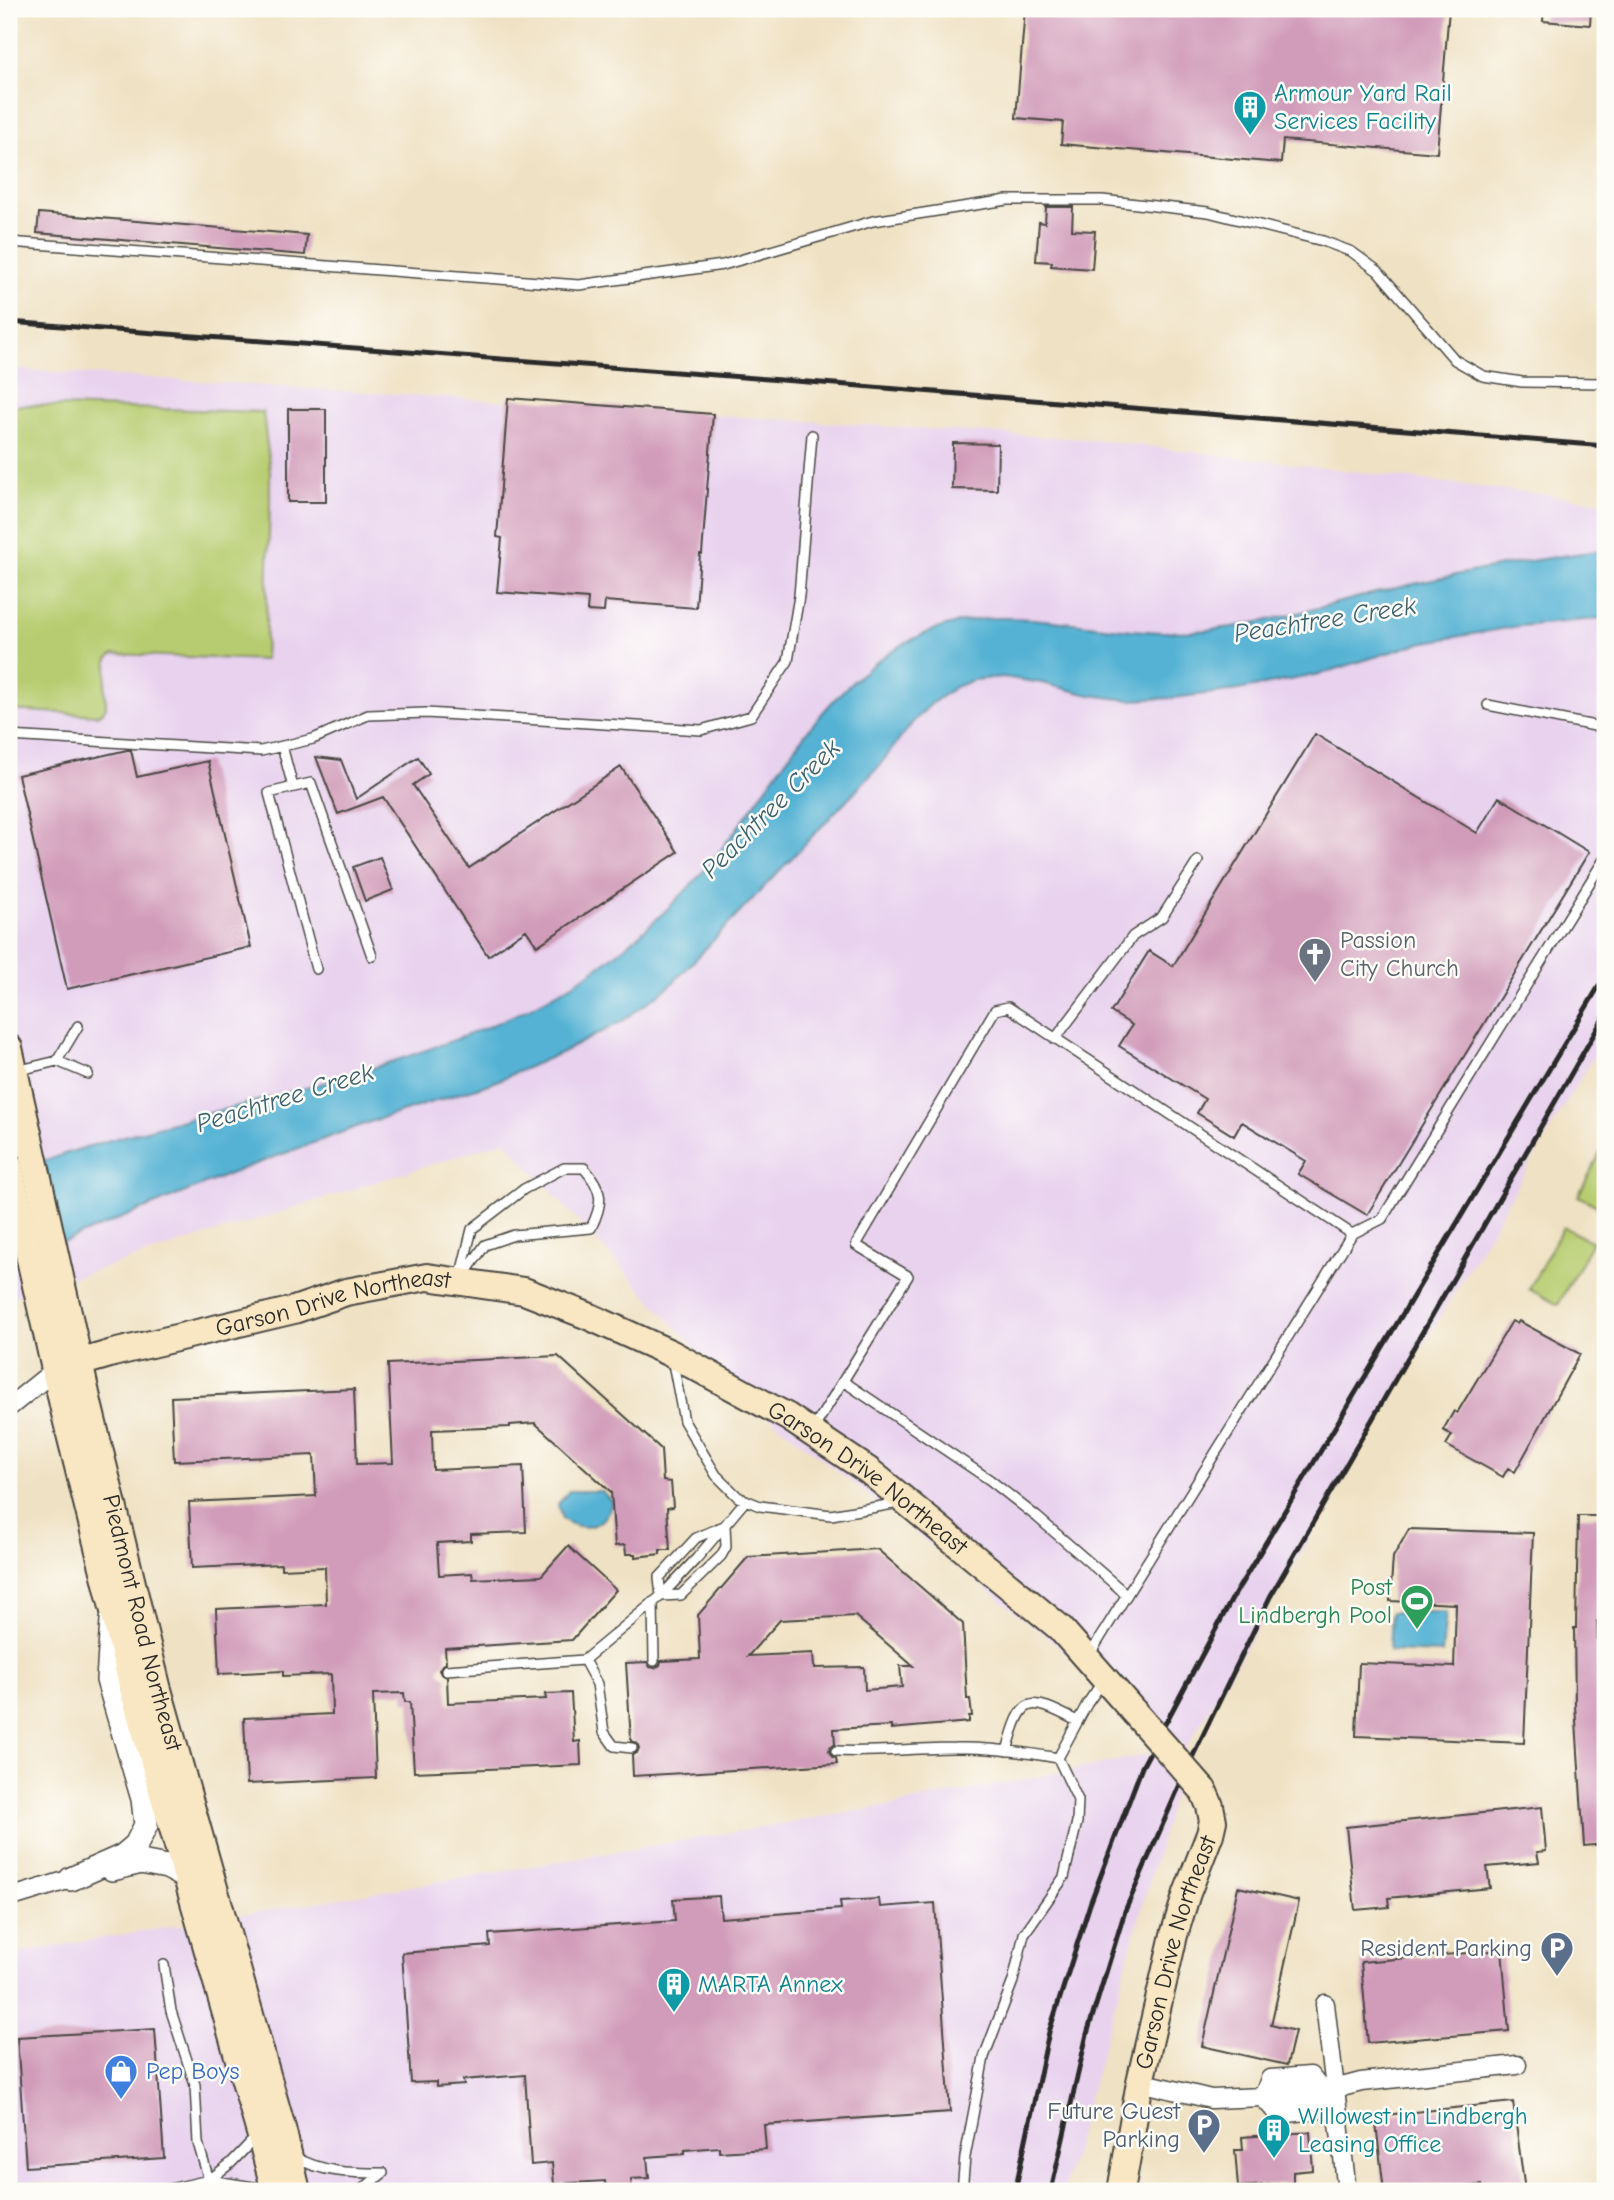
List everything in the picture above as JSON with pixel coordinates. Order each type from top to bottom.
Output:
[{"type":"main road","name":"Piedmont Road Northeast","points":[[12,1059],[56,1313],[113,1610],[260,2133],[282,2191]]},
{"type":"main road","name":"Piedmont Road Northeast","points":[[9,1166],[56,1313]]},
{"type":"main road","name":"Garson Drive Northeast","points":[[68,1367],[113,1353],[294,1310],[346,1292],[427,1277],[524,1292],[589,1316],[670,1353],[788,1417],[869,1471],[1060,1628],[1203,1790],[1212,1814],[1210,1835],[1174,1935],[1140,2082],[1121,2191]]},
{"type":"main road","name":"Piedmont Road Northeast","points":[[68,1367],[288,2153],[282,2191]]},
{"type":"street","points":[[9,1407],[68,1367]]},
{"type":"street","points":[[71,1878],[123,1856],[135,1845],[146,1825],[144,1798],[108,1680],[113,1610]]},
{"type":"street","points":[[9,1898],[71,1878],[141,1862],[167,1867],[186,1877]]},
{"type":"street","points":[[1325,2004],[1329,2091],[1347,2191]]},
{"type":"street","points":[[1263,2097],[1278,2114],[1316,2110],[1329,2091],[1361,2082],[1517,2065]]},
{"type":"street","points":[[1263,2097],[1270,2079],[1280,2078],[1310,2076],[1329,2091]]},
{"type":"street","points":[[1140,2082],[1212,2099],[1263,2097]]},
{"type":"lane","points":[[9,30],[10,9]]},
{"type":"lane","points":[[9,242],[579,285],[723,265],[873,221],[1007,200],[1102,200],[1208,212],[1323,241],[1352,252],[1378,271],[1455,360],[1483,376],[1522,382],[1605,383]]},
{"type":"lane","points":[[9,736],[261,751],[313,739],[368,715],[426,713],[701,730],[751,716],[788,661],[799,596],[812,435]]},
{"type":"lane","points":[[1488,705],[1605,728]]},
{"type":"lane","points":[[282,746],[293,787]]},
{"type":"lane","points":[[316,969],[269,793],[293,787],[312,783],[372,956]]},
{"type":"lane","points":[[1087,1659],[1352,1234],[1382,1219],[1605,858]]},
{"type":"lane","points":[[1055,1039],[1133,936],[1163,917],[1198,860]]},
{"type":"lane","points":[[811,1433],[908,1276],[856,1245],[995,1010],[1008,1007],[1352,1234]]},
{"type":"lane","points":[[57,1061],[78,1026]]},
{"type":"lane","points":[[12,1059],[57,1061],[88,1074]]},
{"type":"lane","points":[[564,1168],[584,1168],[597,1183],[600,1210],[591,1228],[514,1235],[485,1245],[459,1282],[472,1229],[524,1189],[564,1168]]},
{"type":"lane","points":[[670,1353],[684,1421],[716,1475],[738,1497],[760,1506],[831,1515],[906,1502]]},
{"type":"lane","points":[[844,1381],[990,1480],[1127,1595]]},
{"type":"lane","points":[[446,1670],[584,1660],[657,1599],[746,1500]]},
{"type":"lane","points":[[657,1599],[681,1595],[721,1556],[726,1548],[724,1525]]},
{"type":"lane","points":[[654,1661],[659,1578],[696,1538],[724,1525]]},
{"type":"lane","points":[[584,1660],[597,1684],[604,1732],[614,1746],[632,1748]]},
{"type":"lane","points":[[1058,1758],[1087,1704],[1105,1679]]},
{"type":"lane","points":[[1006,1751],[1015,1720],[1021,1710],[1029,1705],[1041,1704],[1050,1707],[1077,1721]]},
{"type":"lane","points":[[836,1751],[870,1753],[955,1748],[1058,1758]]},
{"type":"lane","points":[[962,2191],[965,2157],[984,2057],[1013,1981],[1024,1934],[1064,1877],[1077,1822],[1078,1800],[1058,1758]]},
{"type":"lane","points":[[164,1965],[171,2011],[195,2085],[198,2144],[209,2180]]},
{"type":"lane","points":[[209,2180],[231,2163],[260,2133]]},
{"type":"lane","points":[[288,2153],[332,2171],[383,2173],[360,2191]]},
{"type":"lane","points":[[161,2191],[209,2180],[282,2191]]},
{"type":"shaded area","points":[[9,369],[1096,440],[1605,502],[1605,1037],[1187,1747],[1063,2191],[87,2191],[86,2184],[9,2182],[9,1954],[895,1805],[1186,1747],[731,1387],[505,1141],[9,1298]]},
{"type":"green space","points":[[23,405],[263,412],[270,471],[265,660],[113,654],[108,659],[106,707],[103,712],[97,715],[9,710],[9,407]]},
{"type":"green space","points":[[1605,1144],[1605,1210],[1578,1196]]},
{"type":"green space","points":[[1563,1227],[1592,1242],[1558,1305],[1529,1289]]},
{"type":"water","name":"Peachtree Creek","points":[[1605,550],[1605,618],[1519,626],[1420,643],[1320,674],[1238,690],[1172,698],[1129,700],[1003,677],[973,680],[955,687],[931,704],[914,721],[878,767],[670,986],[621,1022],[565,1051],[492,1083],[370,1122],[242,1169],[9,1264],[9,1174],[117,1138],[318,1085],[425,1050],[507,1019],[584,977],[639,935],[698,878],[835,699],[861,674],[891,652],[924,634],[953,624],[1012,618],[1164,632],[1216,629],[1266,621],[1455,575]]},
{"type":"water","points":[[569,1491],[602,1491],[612,1502],[604,1518],[592,1526],[578,1526],[562,1519],[558,1504]]},
{"type":"water","name":"Post Lindbergh Pool","points":[[1391,1612],[1446,1612],[1442,1653],[1389,1651]]},
{"type":"building","name":"Armour Yard Rail Services Facility","points":[[1025,9],[1449,9],[1437,153],[1283,140],[1281,163],[1061,144],[1063,122],[1016,118]]},
{"type":"building","points":[[1544,9],[1591,9],[1590,25],[1543,21]]},
{"type":"building","points":[[1046,207],[1073,207],[1072,230],[1095,231],[1092,269],[1051,266],[1052,262],[1036,261],[1039,222],[1045,223]]},
{"type":"building","points":[[39,213],[307,235],[305,255],[37,233]]},
{"type":"building","points":[[508,398],[713,414],[696,608],[605,601],[604,612],[587,611],[588,599],[497,592],[502,538],[497,537]]},
{"type":"building","points":[[288,409],[326,409],[326,502],[288,502]]},
{"type":"building","points":[[953,443],[998,444],[997,490],[952,489]]},
{"type":"building","name":"Passion City Church","points":[[1315,734],[1477,833],[1499,797],[1589,852],[1367,1215],[1298,1174],[1306,1161],[1242,1122],[1234,1136],[1197,1113],[1205,1099],[1119,1046],[1132,1025],[1111,1012],[1149,951],[1173,966]]},
{"type":"building","points":[[131,750],[137,777],[208,761],[251,947],[67,989],[18,775]]},
{"type":"building","points":[[316,757],[341,760],[356,799],[418,757],[429,774],[413,785],[469,868],[621,767],[678,852],[537,946],[526,930],[488,956],[383,797],[338,814]]},
{"type":"building","points":[[380,857],[393,890],[365,901],[353,867]]},
{"type":"building","points":[[1512,1321],[1517,1324],[1519,1321],[1580,1354],[1515,1472],[1508,1468],[1503,1477],[1446,1445],[1452,1435],[1443,1430],[1454,1411],[1457,1413]]},
{"type":"building","points":[[558,1356],[661,1449],[663,1481],[671,1482],[673,1507],[667,1508],[670,1550],[635,1557],[635,1554],[626,1554],[625,1545],[615,1546],[611,1492],[535,1423],[510,1427],[432,1430],[433,1470],[523,1466],[526,1532],[471,1534],[471,1541],[437,1543],[439,1575],[472,1573],[473,1579],[541,1576],[568,1546],[616,1590],[572,1640],[445,1648],[446,1663],[439,1670],[447,1677],[448,1703],[546,1699],[545,1694],[571,1693],[574,1742],[580,1741],[581,1765],[414,1772],[410,1702],[405,1702],[404,1693],[373,1694],[376,1778],[247,1784],[244,1718],[332,1714],[331,1674],[283,1676],[283,1671],[219,1674],[216,1609],[326,1604],[325,1567],[281,1569],[281,1564],[192,1568],[189,1502],[316,1496],[314,1455],[174,1461],[171,1397],[354,1389],[357,1464],[393,1463],[388,1364]]},
{"type":"building","points":[[1578,1516],[1600,1516],[1601,1544],[1600,1621],[1597,1621],[1605,1844],[1584,1846],[1575,1705],[1574,1628]]},
{"type":"building","points":[[1409,1529],[1533,1533],[1524,1743],[1356,1736],[1359,1663],[1454,1667],[1456,1604],[1390,1601],[1393,1557]]},
{"type":"building","points":[[877,1549],[963,1624],[967,1699],[970,1699],[972,1716],[969,1716],[969,1722],[891,1729],[891,1726],[834,1729],[835,1744],[829,1751],[832,1757],[836,1758],[837,1764],[633,1776],[632,1755],[637,1753],[639,1748],[637,1743],[631,1741],[626,1663],[647,1662],[650,1667],[655,1668],[661,1661],[700,1659],[698,1615],[748,1557]],"holes":[[[855,1616],[913,1666],[900,1666],[902,1687],[865,1690],[864,1667],[814,1668],[813,1653],[748,1656],[780,1620]]]},
{"type":"building","points":[[1542,1807],[1546,1851],[1537,1852],[1539,1862],[1487,1867],[1490,1888],[1388,1898],[1389,1907],[1355,1910],[1346,1827]]},
{"type":"building","points":[[1238,1887],[1299,1901],[1271,2025],[1295,2031],[1287,2065],[1202,2046]]},
{"type":"building","name":"MARTA Annex","points":[[719,1896],[721,1918],[841,1909],[840,1901],[879,1899],[880,1907],[935,1903],[950,2112],[764,2125],[766,2149],[719,2152],[719,2147],[685,2150],[685,2154],[647,2157],[649,2178],[631,2179],[632,2191],[606,2191],[605,2181],[554,2184],[552,2163],[531,2165],[525,2075],[463,2080],[464,2085],[436,2087],[436,2082],[411,2083],[402,1953],[490,1946],[489,1934],[675,1921],[673,1899]]},
{"type":"building","points":[[1502,1950],[1509,2031],[1368,2043],[1361,1962]]},
{"type":"building","points":[[155,2029],[164,2158],[26,2167],[17,2037]]},
{"type":"building","points":[[1513,2102],[1525,2191],[1483,2191],[1482,2185],[1427,2191],[1384,2191],[1375,2116]]},
{"type":"building","name":"Willowest in Lindbergh Leasing Office","points":[[1310,2132],[1313,2170],[1293,2172],[1293,2183],[1238,2187],[1235,2150],[1243,2150],[1242,2137]]},
{"type":"railway","points":[[9,322],[835,384],[1605,446]]},
{"type":"railway","points":[[1015,2191],[1049,2032],[1090,1904],[1142,1767],[1232,1599],[1605,976]]},
{"type":"railway","points":[[1051,2191],[1087,2034],[1125,1911],[1188,1766],[1270,1597],[1605,1015]]},
{"type":"place","name":"Armour Yard Rail Services Facility","points":[[1250,137]]},
{"type":"place","name":"Passion City Church","points":[[1315,984]]},
{"type":"place","name":"Post Lindbergh Pool","points":[[1417,1631]]},
{"type":"place","name":"Resident Parking","points":[[1557,1978]]},
{"type":"place","name":"MARTA Annex","points":[[674,2014]]},
{"type":"place","name":"Pep Boys","points":[[121,2101]]},
{"type":"place","name":"Future Guest Parking","points":[[1204,2155]]},
{"type":"place","name":"Willowest in Lindbergh Leasing Office","points":[[1274,2160]]}]
